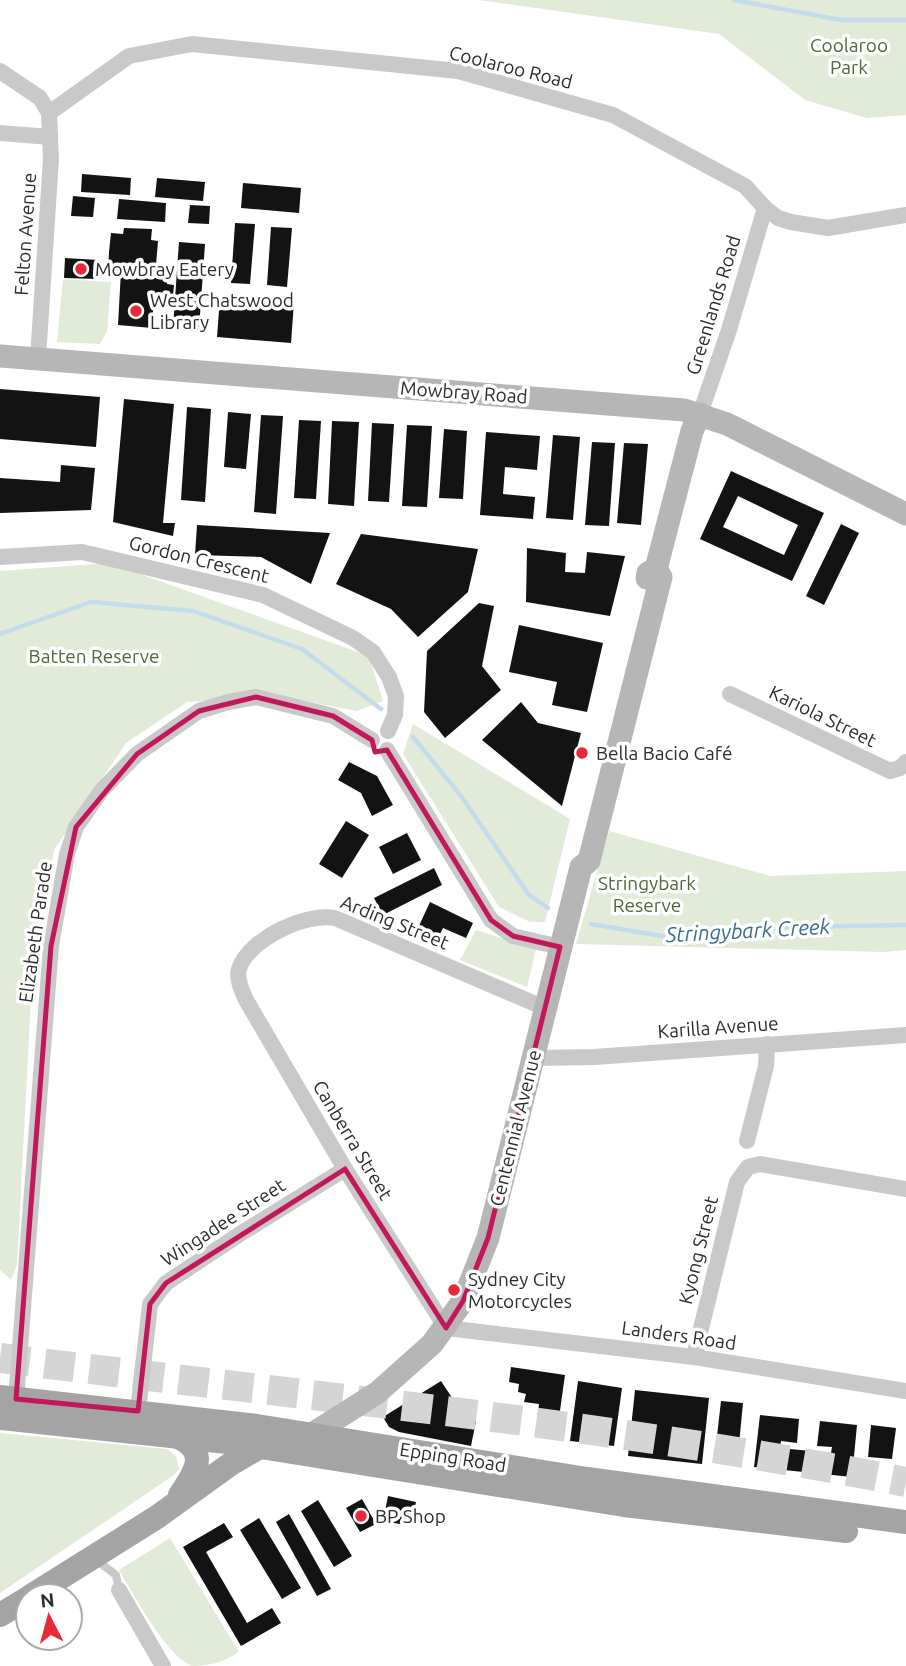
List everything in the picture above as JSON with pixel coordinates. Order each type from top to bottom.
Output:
[{"type":"main road","name":"Mowbray Road","points":[[0,356],[599,402],[699,414],[727,424],[906,514]]},
{"type":"main road","name":"Centennial Avenue","points":[[53,1582],[165,1511],[232,1463],[286,1441],[362,1403],[388,1385],[432,1344],[463,1301],[488,1238],[581,867],[576,858],[648,573],[656,569],[692,431],[699,414]]},
{"type":"main road","name":"Centennial Avenue","points":[[286,1441],[405,1367]]},
{"type":"main road","name":"Epping Road","points":[[8,1398],[138,1411],[624,1504],[906,1539]]},
{"type":"main road","points":[[362,1403],[358,1422],[366,1443]]},
{"type":"main road","name":"Epping Road","points":[[0,1418],[176,1436],[366,1443],[587,1479],[906,1522]]},
{"type":"main road","points":[[165,1511],[191,1479],[198,1463],[192,1446],[176,1436]]},
{"type":"street","name":"Coolaroo Road","points":[[49,113],[129,56],[192,44],[458,71],[613,115],[745,186],[778,218],[828,228],[906,215]]},
{"type":"street","points":[[0,71],[40,98],[49,113]]},
{"type":"street","name":"Felton Avenue","points":[[38,358],[51,159],[49,113]]},
{"type":"street","points":[[0,133],[50,137]]},
{"type":"street","name":"Greenlands Road","points":[[699,414],[729,330],[765,208]]},
{"type":"street","name":"Gordon Crescent","points":[[0,557],[82,552],[263,595],[353,638],[373,652],[389,677],[396,696],[395,715],[388,731]]},
{"type":"street","name":"Kariola Street","points":[[730,694],[890,771],[903,765]]},
{"type":"street","name":"Elizabeth Parade","points":[[8,1398],[51,946],[67,854],[76,827],[102,790],[137,754],[199,710],[256,697],[333,716],[372,740]]},
{"type":"street","points":[[377,731],[388,731],[394,741],[387,750],[377,750],[372,740],[377,731]]},
{"type":"street","points":[[387,750],[491,920],[513,936],[560,947]]},
{"type":"street","name":"Arding Street","points":[[239,968],[247,955],[262,942],[292,924],[323,915],[545,1008]]},
{"type":"street","name":"Canberra Street","points":[[239,968],[238,977],[246,1000],[345,1169],[446,1328]]},
{"type":"street","name":"Karilla Avenue","points":[[533,1058],[594,1057],[906,1035]]},
{"type":"street","points":[[747,1141],[766,1066],[767,1044]]},
{"type":"street","name":"Kyong Street","points":[[694,1357],[737,1182],[744,1171],[757,1164],[906,1189]]},
{"type":"street","name":"Wingadee Street","points":[[138,1411],[150,1304],[166,1283],[345,1169]]},
{"type":"street","name":"Landers Road","points":[[446,1328],[694,1357],[906,1391]]},
{"type":"street","points":[[119,1590],[163,1666]]},
{"type":"lane","points":[[93,1557],[116,1575],[119,1590]]},
{"type":"highlighted area","points":[[256,697],[333,716],[372,740],[375,752],[387,750],[491,920],[513,936],[560,947],[488,1238],[463,1301],[446,1328],[345,1169],[166,1283],[150,1304],[138,1411],[16,1399],[51,946],[76,827],[137,754],[199,711],[228,702]]},
{"type":"green space","name":"Coolaroo Park","points":[[479,0],[906,0],[906,115],[867,118],[805,100],[719,34]]},
{"type":"green space","points":[[63,279],[111,282],[107,331],[100,344],[57,342]]},
{"type":"green space","name":"Batten Reserve","points":[[109,563],[369,656],[383,701],[357,711],[282,697],[187,702],[126,743],[54,850],[32,980],[17,1265],[11,1280],[0,1270],[0,571]]},
{"type":"green space","points":[[413,724],[570,819],[545,922],[530,922],[499,907],[403,754]]},
{"type":"green space","name":"Stringybark Reserve","points":[[609,831],[770,876],[906,871],[906,950],[884,952],[576,944]]},
{"type":"green space","points":[[476,930],[536,949],[527,987],[460,960]]},
{"type":"green space","points":[[0,1433],[167,1449],[176,1456],[179,1469],[174,1475],[0,1593]]},
{"type":"green space","points":[[170,1538],[239,1652],[228,1658],[200,1666],[183,1661],[152,1624],[119,1570]]},
{"type":"building","points":[[82,174],[131,178],[130,195],[81,192]]},
{"type":"building","points":[[157,178],[205,182],[203,201],[155,197]]},
{"type":"building","points":[[243,183],[301,188],[299,213],[241,208]]},
{"type":"building","points":[[73,196],[95,198],[93,217],[71,216]]},
{"type":"building","points":[[119,199],[166,203],[165,222],[117,219]]},
{"type":"building","points":[[190,205],[210,206],[209,224],[188,223]]},
{"type":"building","points":[[235,223],[255,224],[250,284],[231,283]]},
{"type":"building","points":[[271,227],[292,228],[287,287],[267,285]]},
{"type":"building","points":[[124,228],[152,229],[151,240],[158,241],[156,265],[168,265],[167,284],[174,285],[173,296],[154,295],[152,328],[118,325],[121,271],[108,270],[109,252],[111,233],[123,234]]},
{"type":"building","points":[[179,242],[205,244],[199,329],[173,327]]},
{"type":"building","name":"Mowbray Eatery","points":[[65,258],[98,260],[97,279],[64,278]]},
{"type":"building","points":[[220,297],[294,302],[291,343],[217,337]]},
{"type":"building","points":[[0,389],[100,397],[96,447],[0,439]]},
{"type":"building","points":[[124,399],[174,404],[163,523],[175,523],[173,536],[113,522]]},
{"type":"building","points":[[187,407],[211,409],[205,502],[181,500]]},
{"type":"building","points":[[228,412],[251,414],[246,469],[224,467]]},
{"type":"building","points":[[261,415],[283,416],[276,514],[254,512]]},
{"type":"building","points":[[299,420],[321,421],[316,499],[294,498]]},
{"type":"building","points":[[332,421],[359,422],[354,506],[328,504]]},
{"type":"building","points":[[372,423],[394,424],[389,502],[368,501]]},
{"type":"building","points":[[407,425],[432,426],[427,507],[402,506]]},
{"type":"building","points":[[444,429],[467,431],[463,499],[439,498]]},
{"type":"building","points":[[486,432],[540,436],[537,470],[505,467],[503,494],[535,497],[533,519],[480,515]]},
{"type":"building","points":[[553,435],[580,437],[573,520],[546,518]]},
{"type":"building","points":[[592,442],[615,443],[609,526],[585,525]]},
{"type":"building","points":[[624,443],[648,444],[641,525],[617,523]]},
{"type":"building","points":[[61,465],[95,468],[91,510],[0,513],[0,478],[60,482]]},
{"type":"building","points":[[731,471],[824,513],[792,581],[700,539]],"holes":[[[738,496],[798,525],[784,555],[723,527]]]},
{"type":"building","points":[[841,524],[859,533],[824,605],[806,596]]},
{"type":"building","points":[[197,525],[330,533],[311,584],[261,557],[195,555]]},
{"type":"building","points":[[361,534],[478,549],[468,592],[418,637],[391,609],[336,584]]},
{"type":"building","points":[[527,548],[566,553],[565,572],[585,573],[587,552],[625,556],[610,616],[526,602]]},
{"type":"building","points":[[479,603],[494,606],[482,666],[501,690],[445,738],[424,712],[427,651]]},
{"type":"building","points":[[519,625],[603,643],[587,712],[552,705],[557,682],[509,672]]},
{"type":"building","points":[[521,702],[538,723],[581,733],[562,806],[482,740]]},
{"type":"building","points":[[349,762],[377,776],[393,805],[372,816],[361,793],[338,780]]},
{"type":"building","points":[[346,821],[369,835],[342,878],[319,864]]},
{"type":"building","points":[[407,833],[421,860],[393,874],[379,847]]},
{"type":"building","points":[[434,868],[442,885],[383,915],[374,898]]},
{"type":"building","points":[[430,902],[473,923],[466,938],[443,928],[438,938],[418,928]]},
{"type":"building","points":[[511,1367],[565,1375],[557,1432],[547,1431],[549,1421],[537,1420],[539,1404],[524,1402],[526,1394],[518,1392],[519,1384],[509,1382]]},
{"type":"building","points":[[441,1381],[466,1419],[476,1421],[471,1446],[399,1432],[389,1427],[383,1417]]},
{"type":"building","points":[[578,1381],[622,1388],[614,1446],[570,1441]]},
{"type":"building","points":[[635,1390],[709,1398],[702,1464],[628,1456]]},
{"type":"building","points":[[721,1401],[743,1403],[737,1465],[714,1462]]},
{"type":"building","points":[[760,1415],[799,1419],[797,1443],[781,1441],[780,1448],[831,1453],[832,1447],[817,1446],[820,1421],[857,1425],[852,1477],[754,1467]]},
{"type":"building","points":[[871,1425],[896,1428],[892,1459],[868,1457]]},
{"type":"building","points":[[388,1496],[416,1502],[411,1526],[383,1521]]},
{"type":"building","name":"BP Shop","points":[[362,1499],[376,1524],[360,1532],[346,1508]]},
{"type":"building","points":[[318,1500],[352,1556],[334,1567],[301,1511]]},
{"type":"building","points":[[289,1514],[331,1589],[317,1596],[276,1522]]},
{"type":"building","points":[[259,1518],[301,1588],[282,1599],[240,1530]]},
{"type":"building","points":[[224,1523],[233,1537],[206,1552],[247,1623],[272,1608],[281,1623],[241,1646],[183,1547]]},
{"type":"waterway","points":[[734,0],[841,20],[906,20]]},
{"type":"waterway","name":"Stringybark Creek","points":[[0,634],[91,602],[193,611],[302,649],[381,709]]},
{"type":"waterway","name":"Stringybark Creek","points":[[413,737],[461,796],[529,895],[548,908]]},
{"type":"waterway","name":"Stringybark Creek","points":[[591,924],[668,937],[788,927],[906,925]]},
{"type":"tunnel","points":[[0,1358],[568,1427],[794,1461],[906,1482]]},
{"type":"place","name":"Mowbray Eatery","points":[[81,269]]},
{"type":"place","name":"West Chatswood Library","points":[[136,311]]},
{"type":"place","name":"Bella Bacio Café","points":[[582,753]]},
{"type":"place","name":"Sydney City Motorcycles","points":[[454,1290]]},
{"type":"place","name":"BP Shop","points":[[361,1516]]}]
